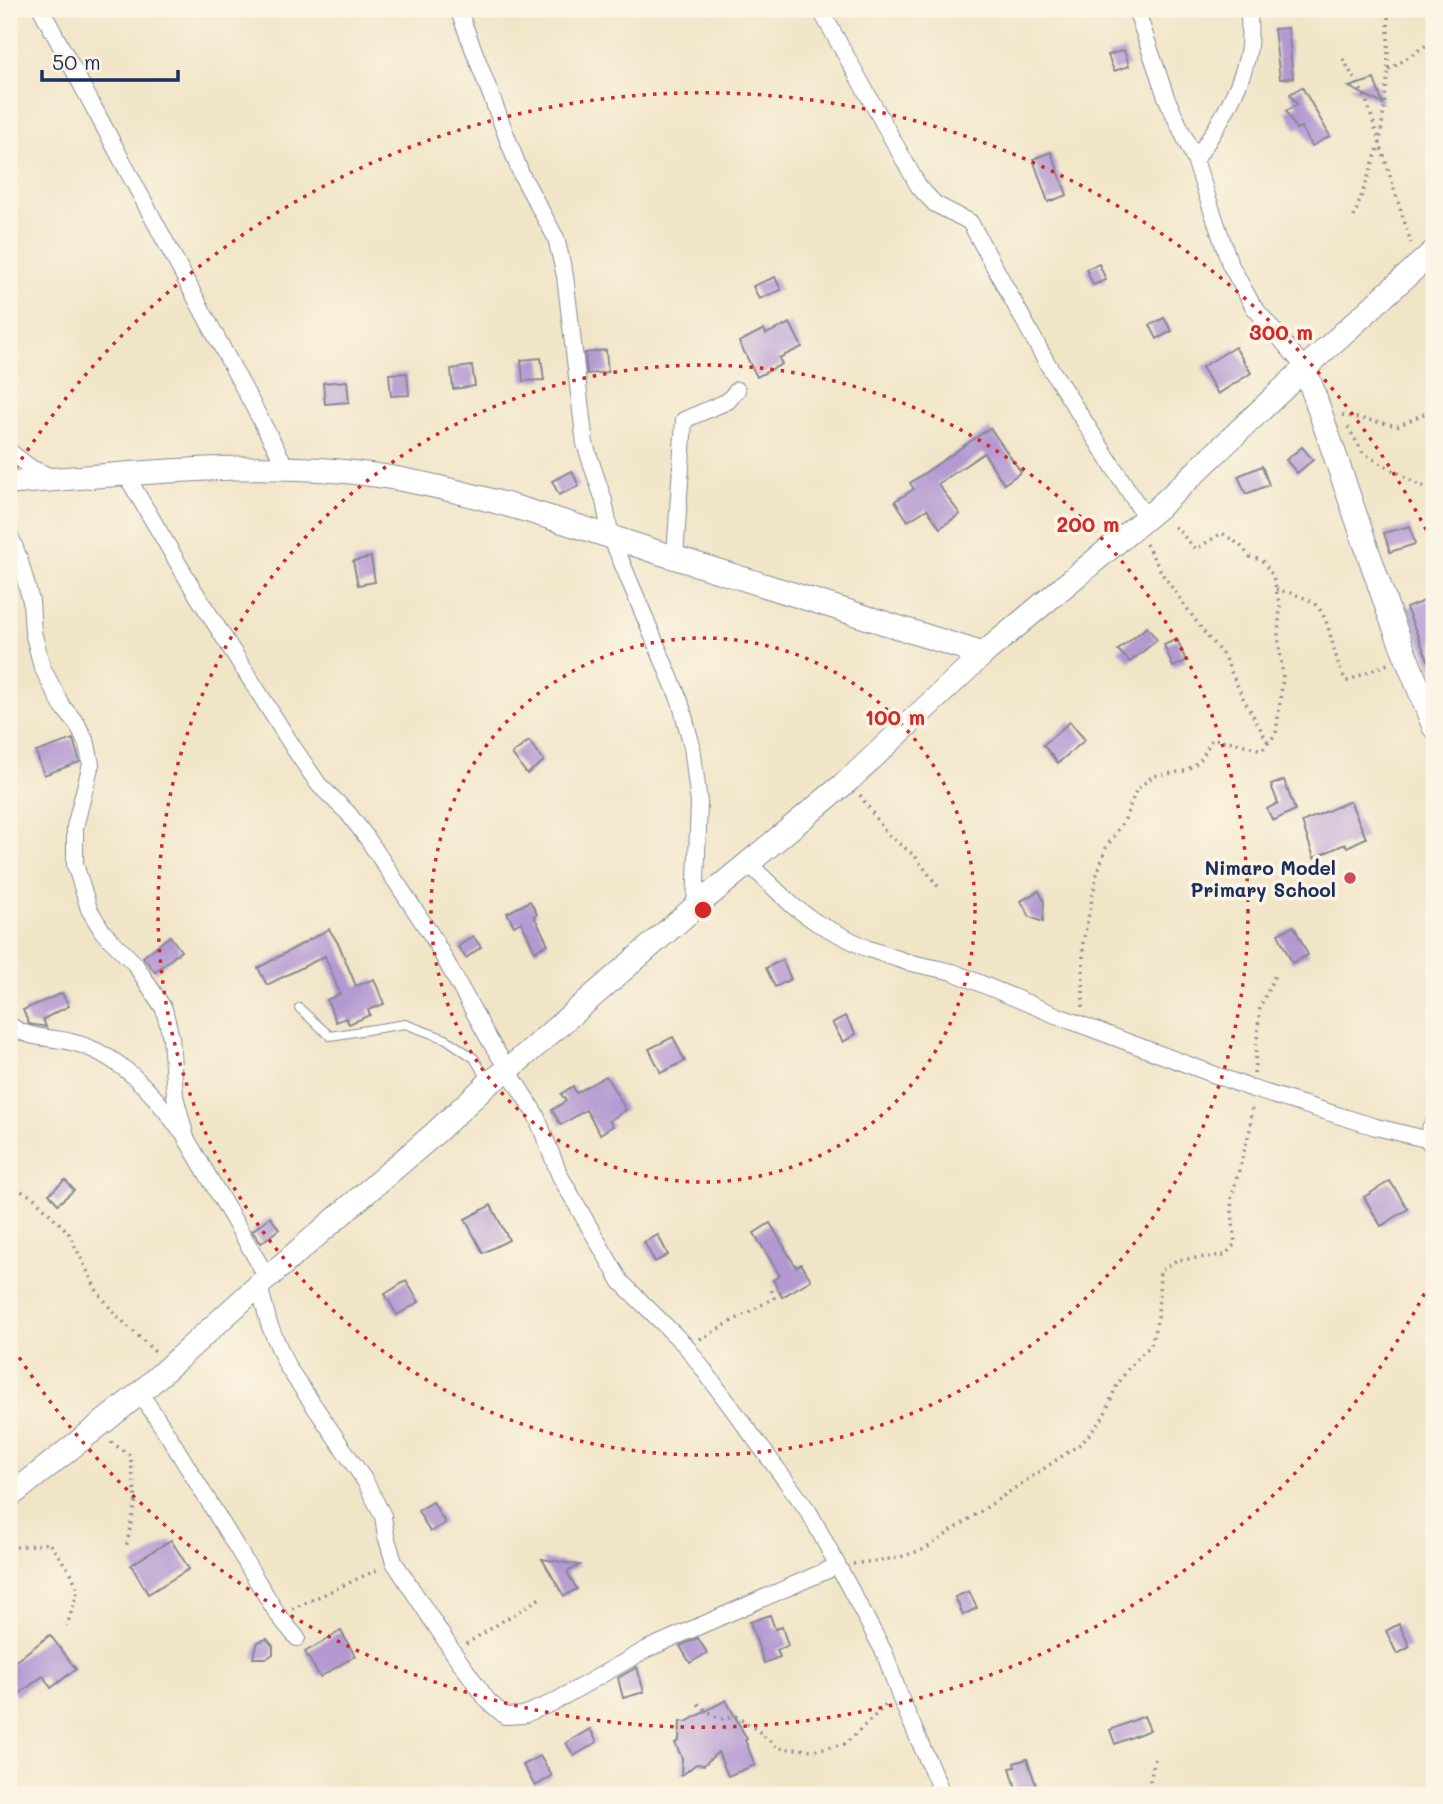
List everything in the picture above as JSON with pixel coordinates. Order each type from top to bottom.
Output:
[{"type":"street","points":[[41,9],[287,469]]},
{"type":"street","points":[[458,9],[521,174],[556,238],[565,276],[585,444],[604,501],[611,537],[680,701],[692,746],[699,803],[695,907]]},
{"type":"street","points":[[820,9],[919,187],[935,204],[970,222],[1047,363],[1147,518]]},
{"type":"street","points":[[1136,9],[1166,97],[1195,160],[1230,264],[1253,306],[1305,368],[1331,415],[1407,657],[1434,727]]},
{"type":"street","points":[[1195,160],[1212,136],[1235,90],[1249,48],[1249,9]]},
{"type":"street","points":[[9,1497],[140,1393],[489,1083],[509,1069],[695,907],[850,779],[983,654],[1147,518],[1305,368],[1434,251]]},
{"type":"street","points":[[675,557],[684,420],[728,401],[737,390]]},
{"type":"street","points":[[9,450],[31,468],[58,480]]},
{"type":"street","points":[[9,483],[126,475],[287,469],[399,479],[611,537],[983,654]]},
{"type":"street","points":[[126,475],[191,587],[293,747],[319,785],[348,813],[367,838],[432,936],[484,1031],[536,1115],[560,1176],[621,1282],[686,1346],[809,1512],[885,1654],[900,1697],[943,1795]]},
{"type":"street","points":[[9,533],[31,601],[33,632],[42,667],[62,706],[77,724],[88,744],[91,764],[75,827],[75,864],[89,909],[103,932],[135,964],[164,1009],[171,1037],[175,1096],[186,1138]]},
{"type":"street","points":[[748,863],[801,912],[866,948],[907,962],[953,972],[1083,1026],[1253,1089],[1434,1142],[1434,1128]]},
{"type":"street","points":[[9,1025],[22,1034],[71,1042],[104,1054],[134,1077],[161,1104],[186,1138],[263,1281],[269,1324],[287,1366],[365,1481],[383,1516],[394,1562],[488,1701],[505,1716],[523,1715],[552,1703],[647,1649],[837,1566]]},
{"type":"street","points":[[140,1393],[278,1615],[297,1638]]},
{"type":"lane","points":[[299,1008],[330,1036],[405,1024],[446,1039],[474,1058],[489,1083]]},
{"type":"path","points":[[1354,217],[1380,143],[1388,71],[1388,9]]},
{"type":"path","points":[[1388,71],[1434,40]]},
{"type":"path","points":[[1343,59],[1366,99],[1410,236],[1415,270]]},
{"type":"path","points":[[1331,415],[1398,426],[1434,409]]},
{"type":"path","points":[[1331,415],[1363,453],[1421,485],[1434,488]]},
{"type":"path","points":[[1083,1026],[1083,943],[1097,874],[1106,848],[1125,819],[1136,790],[1153,776],[1185,771],[1200,761],[1212,739],[1262,750],[1276,734],[1283,677],[1278,635],[1280,607],[1273,576],[1262,560],[1250,557],[1240,545],[1222,533],[1196,549],[1147,518]]},
{"type":"path","points":[[1147,518],[1163,575],[1224,656],[1268,743]]},
{"type":"path","points":[[1276,589],[1315,603],[1324,618],[1339,671],[1347,681],[1407,657]]},
{"type":"path","points":[[850,779],[887,834],[915,856],[939,888]]},
{"type":"path","points":[[9,1185],[33,1197],[68,1232],[97,1291],[114,1313],[170,1365]]},
{"type":"path","points":[[837,1566],[897,1559],[925,1549],[1083,1442],[1104,1416],[1116,1387],[1130,1366],[1151,1345],[1158,1317],[1160,1271],[1177,1260],[1224,1255],[1236,1244]]},
{"type":"path","points":[[686,1346],[774,1298],[770,1284]]},
{"type":"path","points":[[95,1430],[130,1455],[136,1500],[126,1548]]},
{"type":"path","points":[[9,1548],[49,1543],[64,1563],[78,1590],[67,1626]]},
{"type":"path","points":[[278,1615],[394,1562]]},
{"type":"path","points":[[453,1652],[540,1598]]},
{"type":"path","points":[[1429,1640],[1434,1647]]},
{"type":"path","points":[[698,1704],[719,1719],[737,1717],[778,1748],[813,1750],[845,1744],[870,1723],[888,1702],[900,1697]]},
{"type":"path","points":[[1147,1795],[1155,1758]]},
{"type":"building","points":[[1288,28],[1293,78],[1280,79],[1274,29]]},
{"type":"building","points":[[1124,50],[1129,66],[1114,71],[1108,55]]},
{"type":"building","points":[[1374,79],[1383,104],[1349,87]]},
{"type":"building","points":[[1302,87],[1330,136],[1312,146],[1301,127],[1296,129],[1286,111],[1297,105],[1290,94]]},
{"type":"building","points":[[1051,152],[1067,195],[1048,202],[1033,159]]},
{"type":"building","points":[[1099,264],[1106,280],[1093,285],[1086,269]]},
{"type":"building","points":[[775,277],[781,290],[759,299],[753,286]]},
{"type":"building","points":[[1164,318],[1172,331],[1157,339],[1150,325]]},
{"type":"building","points":[[790,323],[802,347],[779,358],[782,364],[757,377],[739,342],[764,329],[766,334]]},
{"type":"building","points":[[1235,347],[1251,373],[1218,394],[1202,367]]},
{"type":"building","points":[[606,350],[608,372],[587,374],[585,353]]},
{"type":"building","points":[[541,358],[544,380],[523,381],[521,360]]},
{"type":"building","points":[[472,366],[475,386],[453,389],[451,369]]},
{"type":"building","points":[[407,373],[409,395],[391,396],[389,374]]},
{"type":"building","points":[[347,381],[349,402],[325,404],[323,383]]},
{"type":"building","points":[[990,428],[1021,472],[1004,484],[984,453],[938,484],[960,514],[940,528],[927,509],[908,521],[895,501],[914,489],[910,483]]},
{"type":"building","points":[[1302,447],[1313,460],[1297,473],[1286,460]]},
{"type":"building","points":[[1262,466],[1269,485],[1246,494],[1238,476]]},
{"type":"building","points":[[572,471],[579,486],[559,495],[552,481]]},
{"type":"building","points":[[1410,526],[1415,544],[1390,552],[1384,533]]},
{"type":"building","points":[[371,557],[375,582],[358,585],[353,561]]},
{"type":"building","points":[[1434,597],[1434,674],[1406,608]]},
{"type":"building","points":[[1147,627],[1157,640],[1130,662],[1118,650]]},
{"type":"building","points":[[1177,639],[1186,661],[1173,667],[1164,645]]},
{"type":"building","points":[[1070,722],[1085,740],[1058,763],[1043,745]]},
{"type":"building","points":[[73,739],[80,762],[44,775],[36,752]]},
{"type":"building","points":[[529,741],[544,761],[527,774],[512,754]]},
{"type":"building","points":[[1284,780],[1295,810],[1273,821],[1267,809],[1278,803],[1271,785]]},
{"type":"building","points":[[1350,801],[1366,838],[1314,858],[1302,822]]},
{"type":"building","points":[[1039,891],[1044,901],[1043,922],[1030,917],[1021,901]]},
{"type":"building","points":[[530,901],[537,914],[534,916],[548,944],[535,951],[521,922],[514,926],[507,913]]},
{"type":"building","points":[[1294,926],[1308,955],[1292,963],[1278,934]]},
{"type":"building","points":[[329,929],[339,945],[356,986],[374,979],[384,1004],[368,1010],[370,1015],[349,1024],[346,1018],[336,1022],[327,1000],[340,994],[325,956],[267,985],[258,968]]},
{"type":"building","points":[[170,936],[181,951],[155,972],[143,957]]},
{"type":"building","points":[[473,936],[481,947],[466,958],[458,947]]},
{"type":"building","points":[[782,960],[791,979],[775,987],[766,968]]},
{"type":"building","points":[[62,993],[69,1006],[43,1019],[46,1027],[29,1024],[23,1010]]},
{"type":"building","points":[[845,1016],[856,1034],[843,1042],[832,1023]]},
{"type":"building","points":[[673,1037],[685,1061],[661,1073],[649,1049]]},
{"type":"building","points":[[606,1076],[626,1110],[609,1121],[613,1126],[600,1134],[586,1110],[561,1125],[552,1110],[566,1101],[561,1094],[573,1086],[576,1093]]},
{"type":"building","points":[[65,1180],[74,1190],[58,1204],[49,1194]]},
{"type":"building","points":[[1390,1181],[1408,1209],[1381,1226],[1364,1197]]},
{"type":"building","points":[[491,1205],[509,1240],[483,1253],[465,1219]]},
{"type":"building","points":[[270,1217],[279,1229],[261,1243],[252,1231]]},
{"type":"building","points":[[770,1223],[796,1267],[801,1264],[811,1280],[782,1297],[773,1280],[780,1276],[754,1233]]},
{"type":"building","points":[[658,1235],[668,1255],[655,1262],[644,1242]]},
{"type":"building","points":[[406,1281],[419,1302],[397,1315],[385,1294]]},
{"type":"building","points":[[433,1502],[445,1523],[430,1532],[418,1511]]},
{"type":"building","points":[[171,1540],[189,1569],[148,1594],[131,1565]]},
{"type":"building","points":[[542,1559],[580,1565],[567,1572],[577,1589],[564,1596]]},
{"type":"building","points":[[969,1591],[977,1608],[963,1615],[955,1597]]},
{"type":"building","points":[[770,1615],[775,1629],[782,1627],[788,1646],[777,1650],[780,1657],[764,1663],[750,1622]]},
{"type":"building","points":[[1399,1624],[1410,1647],[1397,1654],[1386,1631]]},
{"type":"building","points":[[341,1631],[355,1656],[320,1677],[305,1652]]},
{"type":"building","points":[[50,1635],[76,1669],[51,1688],[43,1676],[16,1696],[9,1687],[9,1666]]},
{"type":"building","points":[[698,1638],[707,1653],[690,1663],[680,1646]]},
{"type":"building","points":[[267,1639],[273,1646],[273,1654],[267,1658],[253,1658],[258,1642]]},
{"type":"building","points":[[637,1667],[644,1692],[623,1698],[618,1678]]},
{"type":"building","points":[[726,1700],[747,1739],[745,1740],[755,1765],[728,1776],[718,1752],[704,1765],[696,1764],[681,1776],[682,1758],[675,1743],[679,1741],[680,1721],[686,1722]]},
{"type":"building","points":[[1144,1716],[1150,1730],[1115,1744],[1110,1730]]},
{"type":"building","points":[[590,1729],[597,1742],[574,1756],[566,1743]]},
{"type":"building","points":[[540,1756],[552,1776],[535,1786],[523,1765]]},
{"type":"building","points":[[1027,1759],[1036,1785],[1017,1791],[1010,1768],[1015,1767],[1014,1763]]},
{"type":"place","name":"Nimaro Model Primary School","points":[[1350,878]]}]
